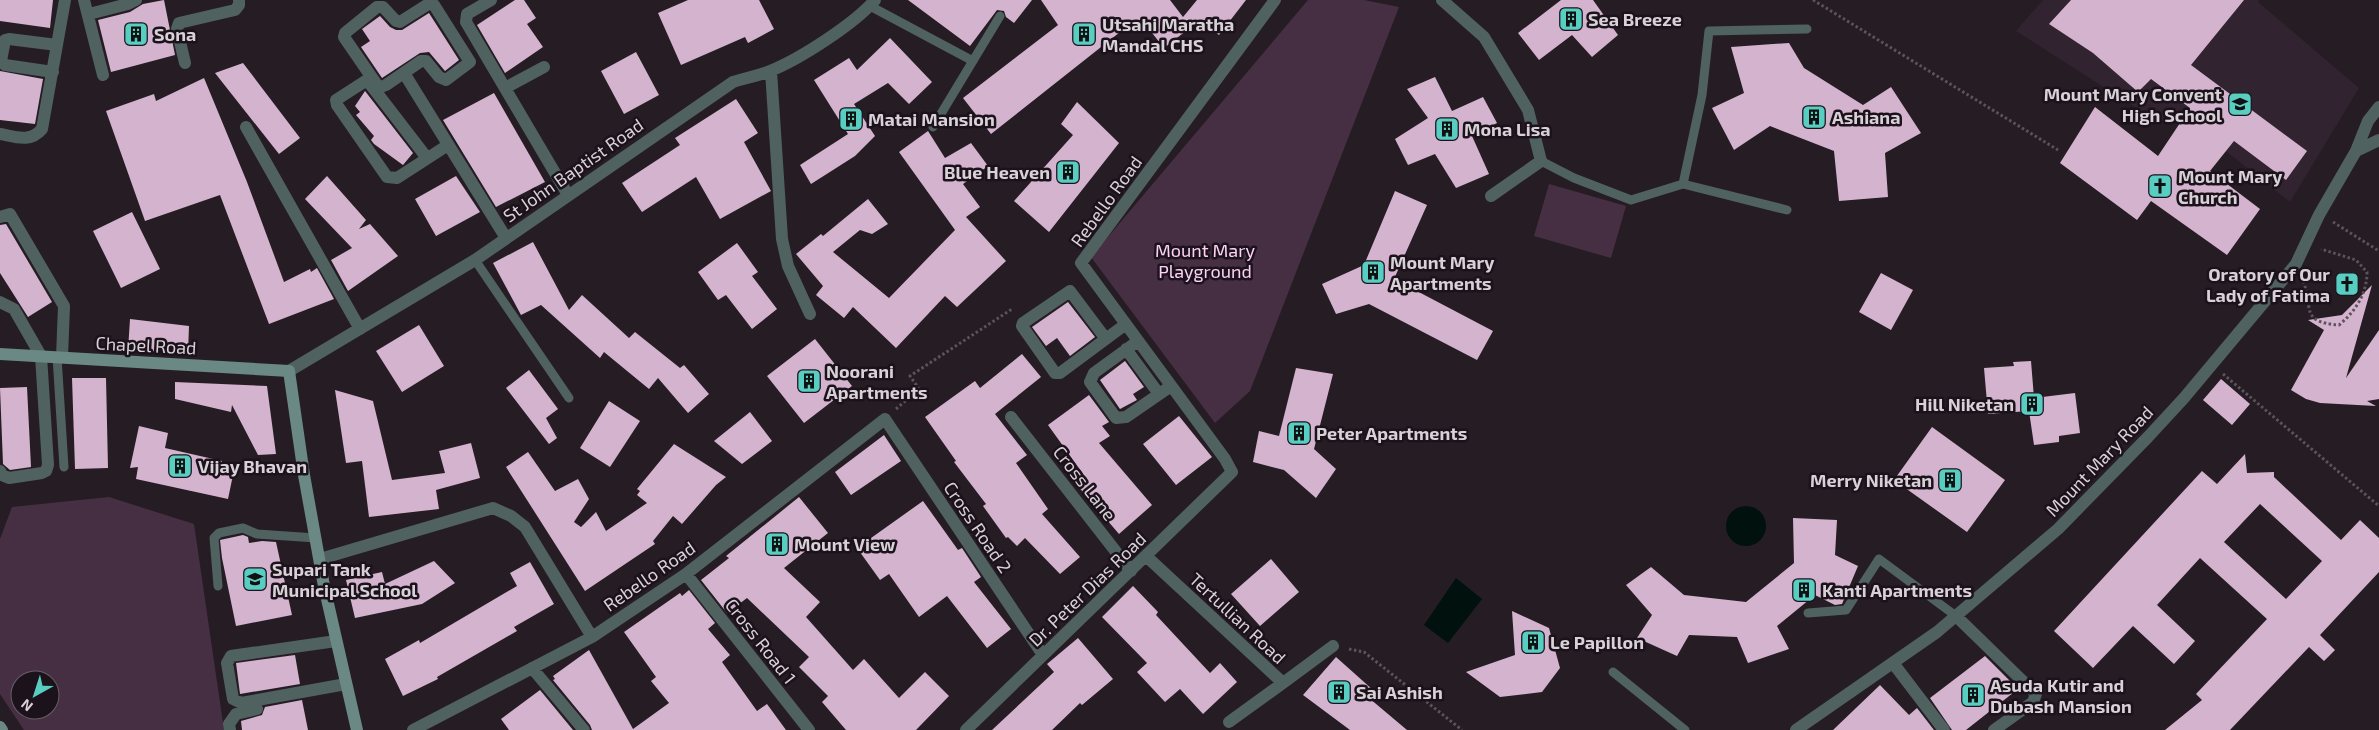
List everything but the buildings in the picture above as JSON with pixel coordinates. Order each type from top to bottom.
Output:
[{"type":"main road","name":"Chapel Road","points":[[0,354],[290,371]]},
{"type":"main road","points":[[290,371],[304,475],[336,641],[357,730]]},
{"type":"main road","points":[[0,726],[2,730]]},
{"type":"street","points":[[0,134],[28,139],[38,134],[44,124],[65,0]]},
{"type":"street","points":[[84,0],[103,75]]},
{"type":"street","points":[[88,14],[128,4],[136,0]]},
{"type":"street","points":[[185,63],[177,29],[179,23],[235,10],[240,5],[239,0]]},
{"type":"street","points":[[491,0],[467,14],[466,22],[568,195]]},
{"type":"street","name":"Rebello Road","points":[[1232,472],[1225,459],[1081,263],[1275,0]]},
{"type":"street","points":[[1442,0],[1484,37],[1528,110],[1541,161],[1491,196]]},
{"type":"street","points":[[430,3],[434,5],[470,62],[446,80],[439,77],[426,61],[421,61],[404,73],[386,85],[381,87],[377,85],[344,37],[345,33],[378,8],[383,8],[396,21],[400,22],[430,3]]},
{"type":"street","name":"St John Baptist Road","points":[[290,371],[475,260],[733,82],[771,71],[849,24],[873,3]]},
{"type":"street","points":[[53,72],[5,65],[1,60],[5,40],[9,38],[58,45]]},
{"type":"street","points":[[506,88],[544,66]]},
{"type":"street","points":[[771,71],[782,239],[788,266],[810,314]]},
{"type":"street","points":[[404,73],[506,238]]},
{"type":"street","points":[[427,158],[367,80],[336,100],[387,178],[397,178],[448,145]]},
{"type":"street","name":"Mount Mary Road","points":[[1796,730],[1893,663],[1956,616],[2058,529],[2148,437],[2296,264],[2319,214],[2356,151],[2368,121],[2379,107]]},
{"type":"street","points":[[246,127],[360,329]]},
{"type":"street","points":[[2356,151],[2379,140]]},
{"type":"street","points":[[0,217],[10,214],[64,306],[60,357]]},
{"type":"street","points":[[1106,339],[1070,291],[1023,323],[1022,326],[1055,373],[1060,373],[1106,339],[1126,324]]},
{"type":"street","points":[[0,302],[14,309],[41,356],[48,468],[42,473],[9,478],[2,475],[0,471]]},
{"type":"street","points":[[1138,341],[1094,373],[1090,382],[1116,418],[1126,417],[1171,386]]},
{"type":"street","points":[[1126,349],[1159,394]]},
{"type":"street","name":"Cross Lane","points":[[1012,417],[1131,571]]},
{"type":"street","name":"Rebello Road","points":[[413,730],[592,637],[686,574],[885,419]]},
{"type":"street","name":"Cross Road 2","points":[[885,419],[1043,655]]},
{"type":"street","name":"Dr. Peter Dias Road","points":[[966,730],[1232,472]]},
{"type":"street","points":[[320,559],[493,508],[511,516],[525,527],[592,637]]},
{"type":"street","name":"Tertullian Road","points":[[1146,556],[1283,683],[1333,646]]},
{"type":"street","name":"Cross Road 1","points":[[686,574],[809,730]]},
{"type":"street","points":[[1956,616],[2036,694],[2033,702],[1994,730]]},
{"type":"street","points":[[336,641],[231,656],[227,663],[233,699],[241,703],[346,686]]},
{"type":"street","points":[[1893,663],[1944,730]]},
{"type":"street","points":[[532,668],[584,730]]},
{"type":"street","points":[[1229,722],[1283,683]]},
{"type":"street","points":[[230,730],[231,719],[242,712],[346,686]]},
{"type":"lane","points":[[873,3],[973,61]]},
{"type":"lane","points":[[933,127],[1000,16]]},
{"type":"lane","points":[[1683,184],[1702,95],[1709,31],[1807,29]]},
{"type":"lane","points":[[1541,161],[1574,178],[1631,200],[1683,184],[1787,210]]},
{"type":"lane","points":[[475,260],[569,398]]},
{"type":"lane","points":[[60,357],[64,467]]},
{"type":"lane","points":[[218,586],[214,538],[219,533],[243,528],[257,534],[316,538]]},
{"type":"lane","points":[[1808,613],[1846,610],[1879,559],[1956,616]]},
{"type":"lane","points":[[1613,672],[1684,730]]},
{"type":"path","points":[[1813,0],[2058,150]]},
{"type":"path","points":[[2319,214],[2379,251]]},
{"type":"path","points":[[2306,289],[2307,306],[2312,317],[2325,324],[2339,324],[2347,318],[2364,295],[2367,272],[2356,260],[2336,254]]},
{"type":"path","points":[[885,419],[919,389],[910,376],[1016,306]]},
{"type":"path","points":[[2212,364],[2379,506]]},
{"type":"path","points":[[1333,646],[1364,652],[1462,730]]},
{"type":"shaded area","name":"Mount Mary Convent High School","points":[[2043,0],[2259,0],[2258,2],[2359,88],[2290,202],[2188,121],[2155,120],[2016,31]]},
{"type":"shaded area","points":[[1746,506],[1760,512],[1766,526],[1760,540],[1746,546],[1732,540],[1726,526],[1732,512]]},
{"type":"shaded area","points":[[1456,578],[1482,599],[1448,643],[1424,625]]},
{"type":"green space","name":"Mount Mary Playground","points":[[1308,0],[1364,0],[1399,7],[1250,391],[1215,423],[1091,257]]},
{"type":"green space","points":[[1549,184],[1626,206],[1611,258],[1534,236]]},
{"type":"green space","points":[[109,497],[194,524],[224,730],[24,730],[17,720],[60,720],[60,670],[10,670],[10,709],[0,694],[0,539],[12,507]]},
{"type":"place","name":"Sea Breeze","points":[[1571,19]]},
{"type":"place","name":"Sona","points":[[136,34]]},
{"type":"place","name":"Utsahi Maratha Mandal CHS","points":[[1084,34]]},
{"type":"place","name":"Mount Mary Convent High School","points":[[2240,104]]},
{"type":"place","name":"Ashiana","points":[[1814,117]]},
{"type":"place","name":"Matai Mansion","points":[[851,119]]},
{"type":"place","name":"Mona Lisa","points":[[1447,129]]},
{"type":"place","name":"Blue Heaven","points":[[1068,172]]},
{"type":"place","name":"Mount Mary Church","points":[[2160,186]]},
{"type":"place","name":"Mount Mary Apartments","points":[[1373,272]]},
{"type":"place","name":"Oratory of Our Lady of Fatima","points":[[2347,284]]},
{"type":"place","name":"Noorani Apartments","points":[[809,381]]},
{"type":"place","name":"Hill Niketan","points":[[2032,404]]},
{"type":"place","name":"Peter Apartments","points":[[1299,433]]},
{"type":"place","name":"Vijay Bhavan","points":[[180,466]]},
{"type":"place","name":"Merry Niketan","points":[[1950,480]]},
{"type":"place","name":"Mount View","points":[[777,544]]},
{"type":"place","name":"Supari Tank Municipal School","points":[[255,579]]},
{"type":"place","name":"Kanti Apartments","points":[[1804,590]]},
{"type":"place","name":"Le Papillon","points":[[1533,642]]},
{"type":"place","name":"Sai Ashish","points":[[1339,692]]},
{"type":"place","name":"Asuda Kutir and Dubash Mansion","points":[[1973,695]]}]
